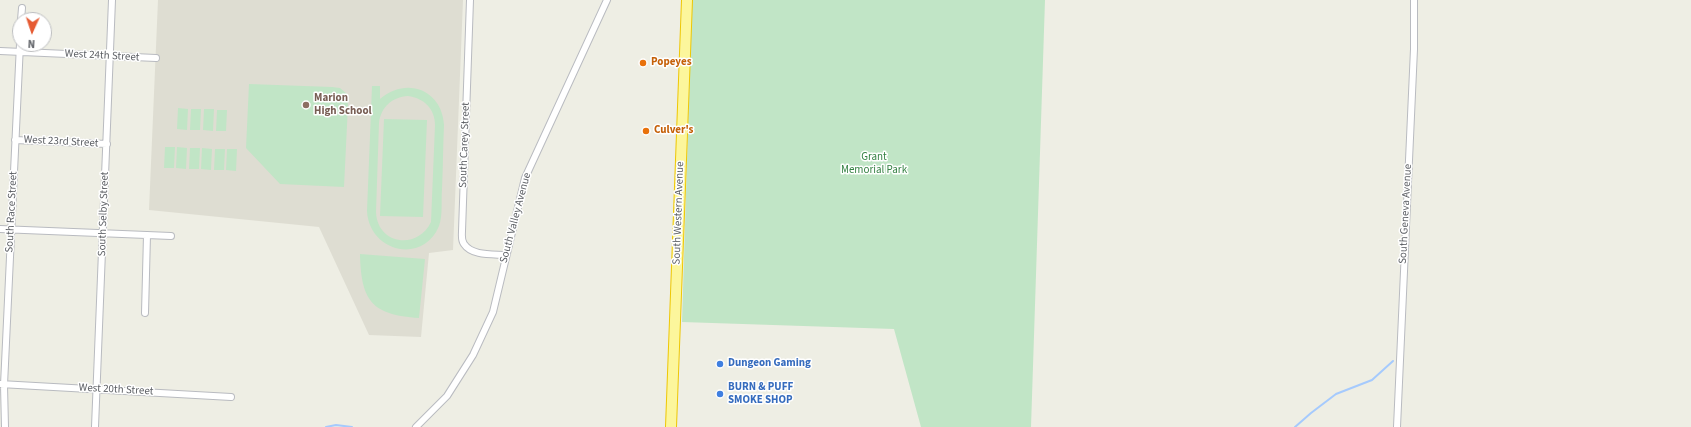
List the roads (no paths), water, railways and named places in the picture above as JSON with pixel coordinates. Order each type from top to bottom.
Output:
[{"type":"highway","name":"South Western Avenue","points":[[671,427],[687,0]]},
{"type":"street","name":"South Selby Street","points":[[96,427],[112,0]]},
{"type":"street","name":"South Carey Street","points":[[470,0],[462,242],[469,249],[479,253],[506,255]]},
{"type":"street","name":"South Valley Avenue","points":[[416,427],[447,396],[473,354],[493,312],[525,178],[606,0]]},
{"type":"street","name":"South Geneva Avenue","points":[[1396,427],[1414,49],[1414,0]]},
{"type":"street","points":[[22,8],[22,12]]},
{"type":"street","name":"West 24th Street","points":[[0,51],[12,52]]},
{"type":"street","name":"West 24th Street","points":[[20,52],[156,58]]},
{"type":"street","name":"South Race Street","points":[[5,427],[2,384],[20,52]]},
{"type":"street","name":"West 23rd Street","points":[[15,140],[107,144]]},
{"type":"street","points":[[0,229],[170,236]]},
{"type":"street","points":[[145,312],[147,235]]},
{"type":"street","name":"West 20th Street","points":[[2,384],[231,397]]},
{"type":"waterway","points":[[1295,427],[1336,394],[1372,380],[1393,361]]},
{"type":"waterway","points":[[326,427],[336,425],[352,427]]},
{"type":"place","name":"Popeyes","points":[[643,63]]},
{"type":"place","name":"Marion High School","points":[[306,105]]},
{"type":"place","name":"Culver's","points":[[646,131]]},
{"type":"place","name":"Dungeon Gaming","points":[[720,364]]},
{"type":"place","name":"BURN & PUFF SMOKE SHOP","points":[[720,394]]},
{"type":"park label","name":"Grant Memorial Park","points":[[874,164]]}]
